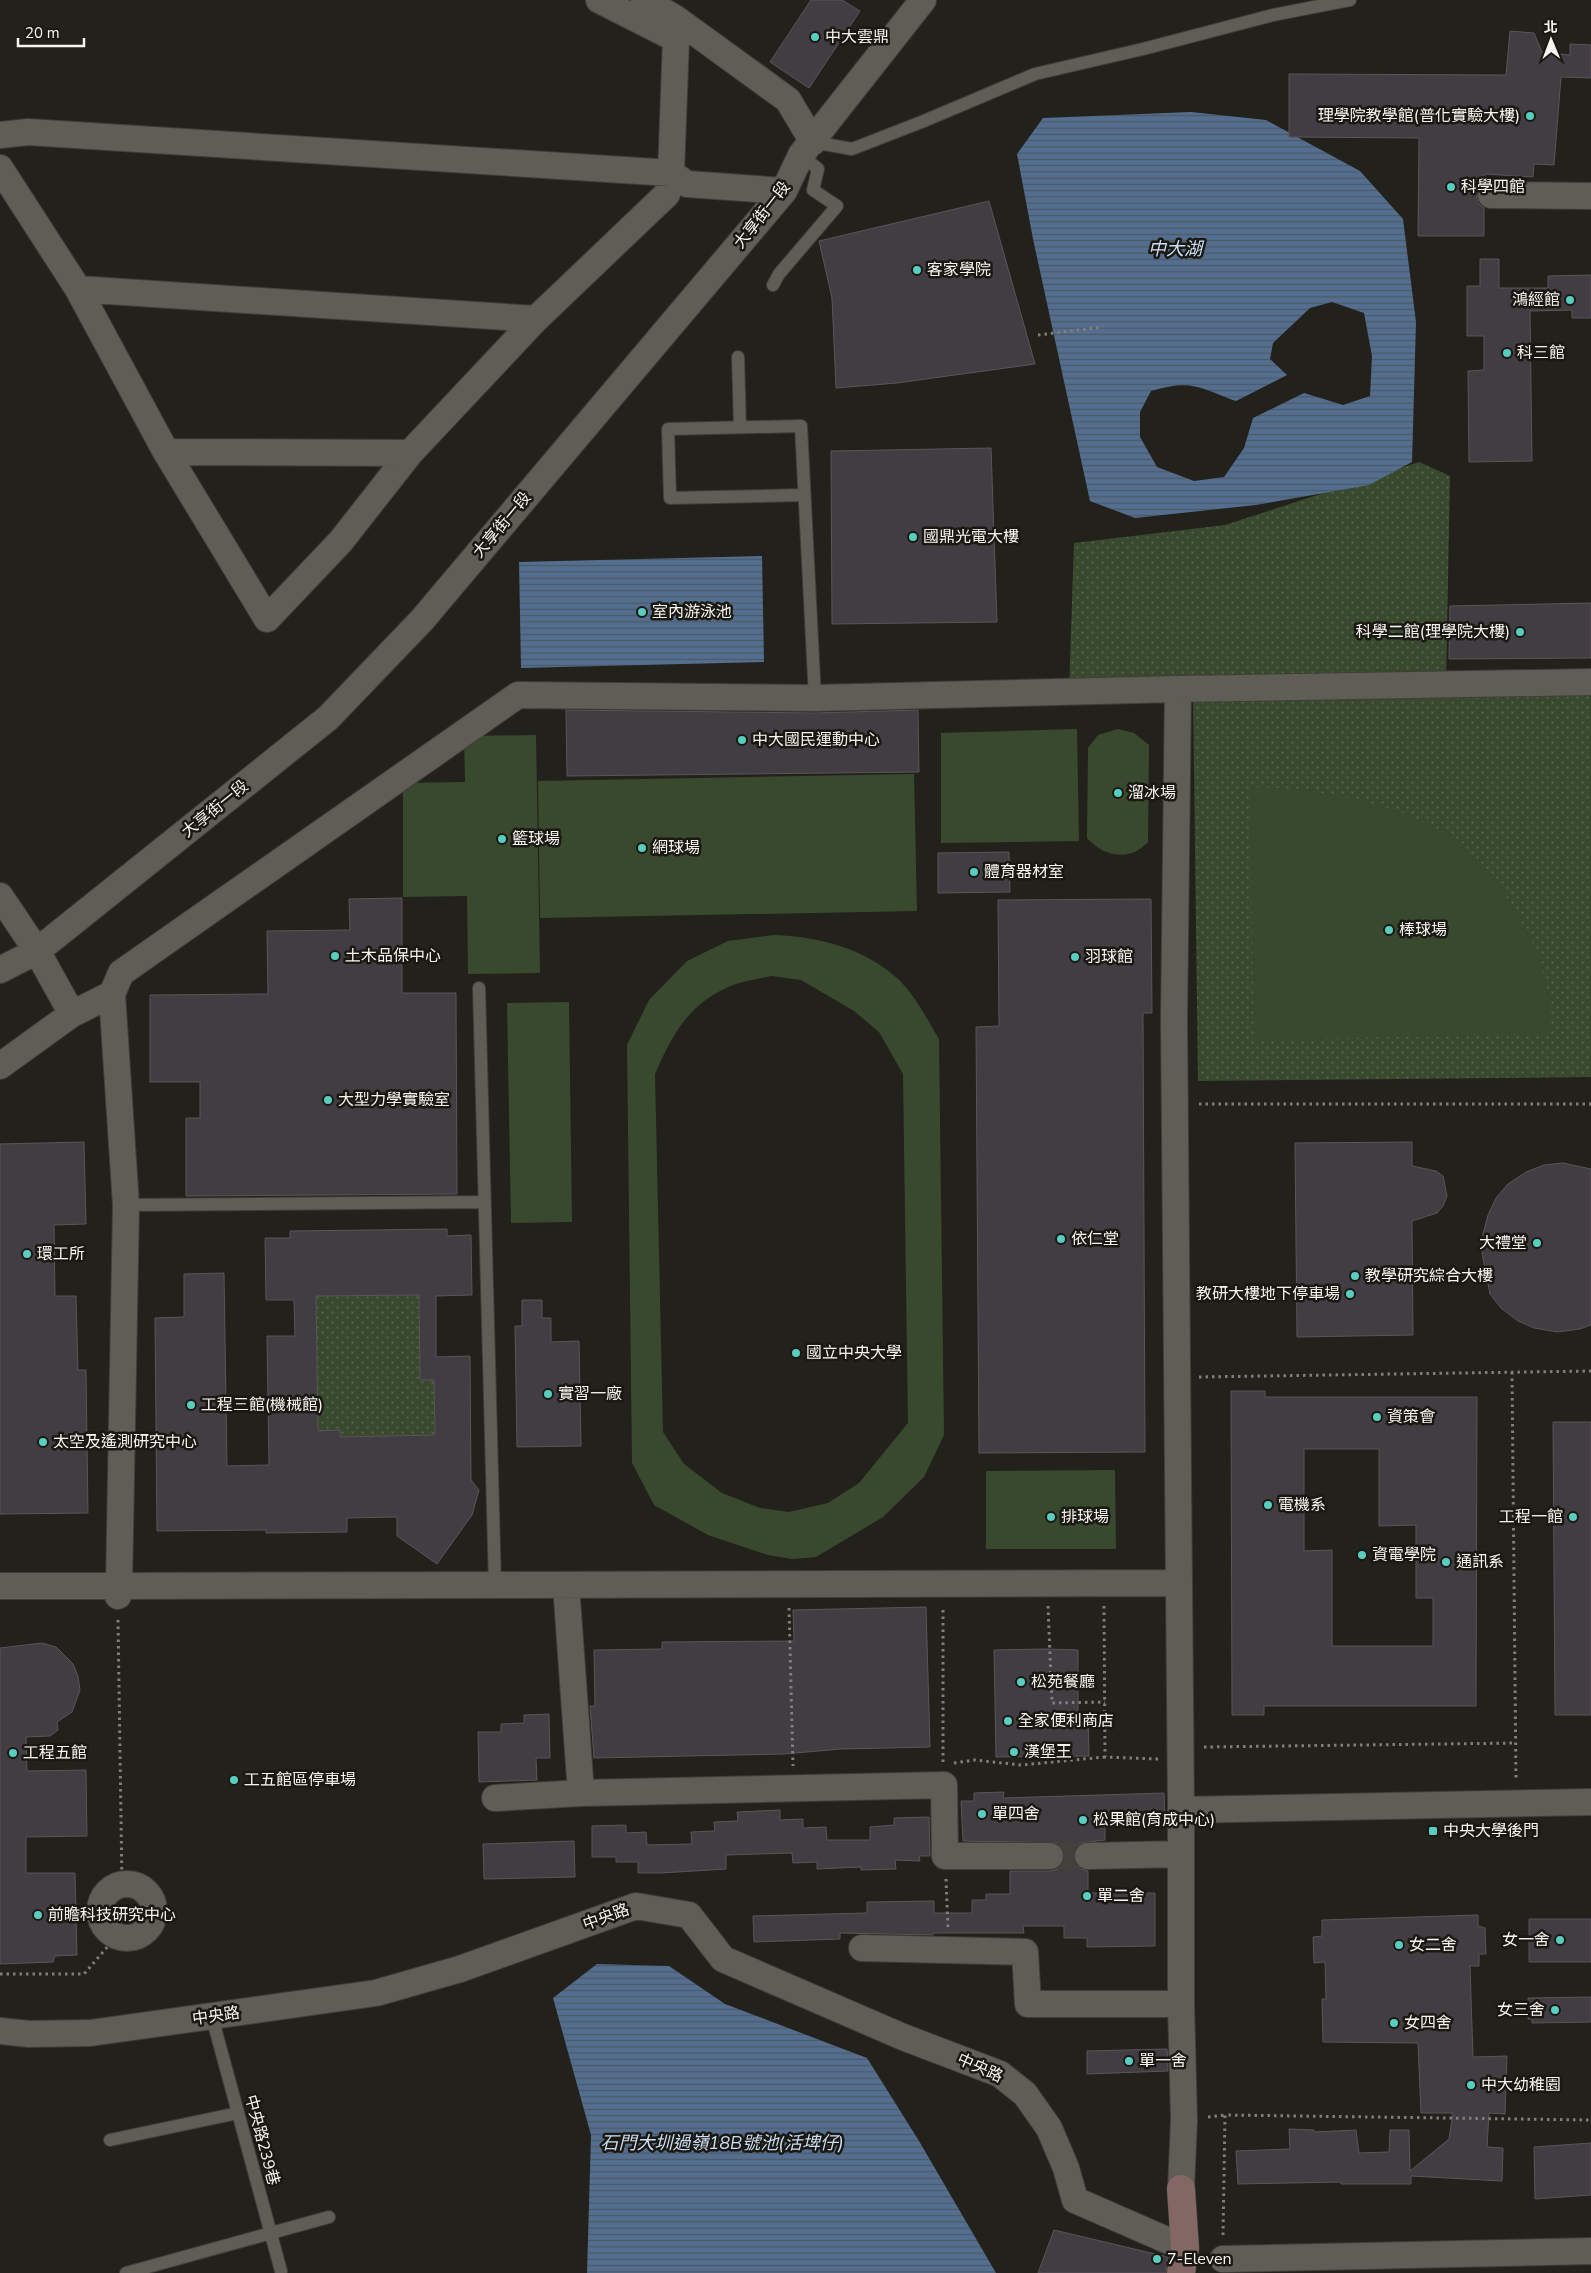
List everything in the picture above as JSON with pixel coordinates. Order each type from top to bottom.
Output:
[{"type":"street","points":[[0,168],[78,288],[166,452],[267,620],[341,540],[410,453],[536,319],[667,194],[670,173],[676,39],[598,0]]},
{"type":"street","points":[[644,0],[681,9],[788,100],[807,149]]},
{"type":"street","name":"大享街一段","points":[[0,970],[37,952],[328,718],[422,620],[784,191],[807,149],[923,0]]},
{"type":"street","points":[[0,135],[28,132],[670,173],[687,184],[784,191]]},
{"type":"street","points":[[1491,195],[1591,196]]},
{"type":"street","points":[[78,288],[536,319]]},
{"type":"street","points":[[166,452],[410,453]]},
{"type":"street","points":[[118,1591],[126,1206],[112,994],[121,973],[518,695],[815,698],[1178,689],[1591,682]]},
{"type":"street","points":[[1178,689],[1174,1021],[1181,1754],[1181,2004],[1184,2120],[1181,2189]]},
{"type":"street","points":[[0,896],[37,952],[72,1014]]},
{"type":"street","points":[[0,1066],[72,1014],[112,994]]},
{"type":"street","points":[[0,1586],[118,1591],[495,1585],[1179,1583]]},
{"type":"street","points":[[566,1585],[581,1793]]},
{"type":"street","points":[[495,1798],[581,1793],[944,1785],[945,1856],[1050,1856]]},
{"type":"street","points":[[1181,1810],[1591,1802]]},
{"type":"street","points":[[1088,1856],[1181,1854]]},
{"type":"street","points":[[122,1884],[131,1884],[146,1892],[154,1906],[152,1922],[141,1935],[133,1938],[116,1937],[103,1925],[100,1908],[107,1892],[122,1884]]},
{"type":"street","name":"中央路","points":[[0,2031],[29,2034],[90,2033],[376,1993],[460,1970],[636,1906],[689,1915],[723,1959],[903,2037],[1000,2074],[1025,2094],[1049,2128],[1066,2168],[1075,2200],[1183,2260]]},
{"type":"street","points":[[862,1948],[949,1948],[1025,1952],[1028,2004],[1181,2004]]},
{"type":"street","name":"中央路","points":[[1181,2189],[1183,2260]]},
{"type":"street","points":[[1222,2259],[1591,2250]]},
{"type":"lane","points":[[773,285],[779,274],[837,206],[813,190],[818,169],[807,149],[852,149],[1035,74],[1143,49],[1273,15],[1350,0]]},
{"type":"lane","points":[[738,357],[740,427]]},
{"type":"lane","points":[[803,495],[670,498],[668,429],[801,426],[803,495],[815,698]]},
{"type":"lane","points":[[479,988],[495,1585]]},
{"type":"lane","points":[[126,1206],[484,1202]]},
{"type":"lane","name":"中央路239巷","points":[[212,2017],[281,2271]]},
{"type":"lane","points":[[110,2140],[238,2113]]},
{"type":"lane","points":[[126,2273],[271,2231],[329,2217]]},
{"type":"path","points":[[1038,336],[1103,327]]},
{"type":"path","points":[[1176,1104],[1591,1104]]},
{"type":"path","points":[[1178,1378],[1591,1371]]},
{"type":"path","points":[[1512,1372],[1516,1802]]},
{"type":"path","points":[[1104,1583],[1105,1757]]},
{"type":"path","points":[[789,1584],[794,1789]]},
{"type":"path","points":[[943,1584],[943,1766],[975,1760],[1021,1765],[1105,1757],[1516,1743]]},
{"type":"path","points":[[1047,1584],[1052,1702],[1105,1702]]},
{"type":"path","points":[[118,1591],[122,1884]]},
{"type":"path","points":[[945,1856],[949,1948]]},
{"type":"path","points":[[0,1974],[84,1974],[116,1937]]},
{"type":"path","points":[[1222,2259],[1225,2115],[1591,2120]]},
{"type":"green space","points":[[1419,462],[1450,476],[1446,684],[1069,691],[1074,543],[1225,525]]},
{"type":"green space","points":[[1591,688],[1591,1077],[1198,1081],[1193,693]]},
{"type":"green space","points":[[1077,729],[1079,841],[941,843],[941,733]]},
{"type":"green space","name":"溜冰場","points":[[1118,729],[1134,733],[1149,745],[1148,842],[1141,848],[1125,855],[1109,853],[1087,838],[1088,748],[1098,735]]},
{"type":"green space","name":"籃球場","points":[[536,735],[540,973],[468,974],[467,896],[403,897],[403,783],[465,782],[464,736]]},
{"type":"green space","points":[[914,774],[917,911],[540,918],[538,781]]},
{"type":"green space","name":"棒球場","points":[[1250,787],[1299,789],[1352,798],[1407,814],[1453,837],[1490,872],[1515,910],[1536,949],[1550,1000],[1550,1035],[1254,1039]]},
{"type":"green space","points":[[773,935],[806,938],[839,946],[871,959],[898,979],[910,992],[939,1039],[944,1435],[924,1477],[883,1517],[816,1557],[792,1559],[768,1555],[708,1535],[654,1505],[632,1463],[627,1045],[649,1000],[687,961],[728,941]],"holes":[[[771,976],[801,980],[854,1011],[879,1032],[903,1074],[908,1423],[859,1483],[828,1503],[789,1512],[760,1508],[722,1493],[684,1464],[663,1432],[655,1074],[669,1045],[684,1021],[694,1010],[718,992],[733,985]]]},
{"type":"green space","points":[[569,1002],[572,1222],[511,1223],[507,1003]]},
{"type":"green space","points":[[419,1295],[420,1380],[434,1380],[435,1449],[340,1437],[340,1430],[329,1430],[318,1443],[316,1296]]},
{"type":"green space","name":"排球場","points":[[1115,1470],[1116,1549],[986,1549],[986,1471]]},
{"type":"water","name":"中大湖","points":[[1191,112],[1266,120],[1360,171],[1403,219],[1416,322],[1412,462],[1369,485],[1256,505],[1135,518],[1090,501],[1033,239],[1017,154],[1043,118]],"holes":[[[1332,302],[1364,313],[1372,356],[1370,396],[1343,405],[1304,393],[1253,418],[1244,448],[1224,477],[1194,481],[1157,467],[1140,437],[1140,412],[1151,391],[1165,387],[1194,386],[1236,401],[1287,375],[1270,359],[1273,343],[1310,308]]]},
{"type":"water","name":"室內游泳池","points":[[762,556],[764,662],[521,668],[519,562]]},
{"type":"water","name":"石門大圳過嶺18B號池(活埤仔)","points":[[597,1964],[669,1966],[725,2004],[867,2058],[919,2141],[996,2273],[587,2273],[591,2135],[553,1998]]},
{"type":"building","name":"中大雲鼎","points":[[811,0],[842,0],[860,11],[809,88],[770,62]]},
{"type":"building","name":"科學四館","points":[[1510,31],[1534,33],[1542,52],[1570,55],[1570,44],[1591,45],[1591,78],[1561,77],[1554,165],[1534,164],[1533,177],[1485,174],[1484,182],[1478,187],[1476,195],[1478,203],[1484,208],[1484,236],[1418,236],[1419,138],[1289,137],[1289,74],[1506,75]]},
{"type":"building","name":"客家學院","points":[[989,201],[1035,364],[897,383],[836,388],[832,298],[819,241]]},
{"type":"building","name":"科三館","points":[[1480,259],[1499,259],[1499,288],[1548,288],[1548,276],[1591,275],[1591,318],[1572,318],[1572,310],[1530,311],[1532,461],[1469,462],[1468,371],[1484,370],[1484,336],[1467,336],[1467,286],[1480,286]]},
{"type":"building","name":"國鼎光電大樓","points":[[991,448],[997,622],[832,624],[831,451]]},
{"type":"building","name":"科學二館(理學院大樓)","points":[[1591,603],[1591,658],[1449,659],[1450,606]]},
{"type":"building","name":"中大國民運動中心","points":[[566,710],[815,713],[918,710],[919,772],[567,776]]},
{"type":"building","name":"體育器材室","points":[[1009,852],[1010,892],[938,893],[938,853]]},
{"type":"building","name":"大型力學實驗室","points":[[402,898],[402,993],[456,993],[457,1194],[186,1196],[186,1118],[200,1118],[200,1082],[150,1082],[150,995],[268,994],[267,931],[350,930],[349,899]]},
{"type":"building","name":"依仁堂","points":[[1151,899],[1152,1013],[1143,1013],[1145,1452],[979,1453],[976,1027],[999,1026],[998,900]]},
{"type":"building","points":[[84,1142],[86,1224],[54,1225],[55,1296],[76,1296],[78,1370],[86,1370],[88,1513],[0,1514],[0,1144]]},
{"type":"building","name":"教學研究綜合大樓","points":[[1412,1142],[1412,1166],[1436,1171],[1443,1176],[1447,1196],[1443,1206],[1437,1213],[1412,1221],[1413,1335],[1297,1337],[1295,1143]]},
{"type":"building","name":"大禮堂","points":[[1563,1163],[1591,1169],[1591,1325],[1580,1329],[1557,1332],[1534,1328],[1518,1321],[1501,1308],[1490,1294],[1482,1253],[1483,1234],[1488,1215],[1496,1198],[1508,1184],[1526,1172],[1544,1165]]},
{"type":"building","name":"工程三館(機械館)","points":[[447,1229],[447,1236],[471,1235],[472,1295],[436,1296],[436,1357],[470,1356],[471,1480],[479,1490],[472,1515],[437,1564],[397,1536],[397,1517],[347,1518],[347,1532],[266,1533],[266,1530],[157,1531],[155,1318],[184,1317],[184,1274],[224,1273],[227,1466],[269,1465],[267,1336],[295,1336],[294,1300],[266,1300],[265,1238],[290,1238],[290,1231]],"holes":[[[419,1295],[420,1380],[434,1380],[435,1435],[340,1437],[340,1430],[318,1431],[316,1296]]]},
{"type":"building","name":"實習一廠","points":[[522,1300],[542,1300],[542,1318],[551,1318],[551,1342],[579,1341],[581,1446],[517,1447],[515,1326],[522,1326]]},
{"type":"building","points":[[1231,1391],[1265,1391],[1265,1397],[1477,1397],[1476,1706],[1264,1706],[1264,1715],[1232,1715]],"holes":[[[1304,1449],[1379,1449],[1379,1526],[1416,1525],[1416,1598],[1433,1598],[1433,1646],[1332,1646],[1332,1550],[1304,1551]]]},
{"type":"building","name":"工程一館","points":[[1553,1422],[1591,1422],[1591,1715],[1555,1715]]},
{"type":"building","points":[[926,1607],[930,1747],[841,1749],[784,1754],[594,1758],[590,1706],[595,1706],[594,1650],[662,1649],[662,1642],[794,1641],[793,1610]]},
{"type":"building","name":"工程五館","points":[[42,1643],[56,1647],[73,1664],[78,1676],[80,1690],[72,1712],[57,1722],[58,1730],[50,1736],[26,1737],[27,1771],[86,1770],[87,1836],[26,1837],[26,1873],[75,1873],[77,1955],[55,1956],[53,1962],[0,1964],[0,1648]]},
{"type":"building","name":"松苑餐廳","points":[[994,1650],[1078,1650],[1078,1715],[1088,1715],[1089,1756],[996,1757]]},
{"type":"building","points":[[549,1714],[550,1758],[536,1758],[537,1780],[479,1782],[478,1732],[501,1732],[501,1724],[524,1723],[524,1715]]},
{"type":"building","points":[[1004,1792],[1003,1798],[1164,1793],[1165,1824],[1105,1824],[1105,1840],[1081,1843],[1075,1848],[1073,1856],[1075,1864],[1081,1869],[1088,1871],[1088,1893],[1155,1893],[1155,1946],[1087,1947],[1087,1938],[1064,1938],[1064,1926],[1023,1926],[1024,1933],[933,1933],[933,1935],[840,1933],[840,1939],[754,1942],[753,1916],[867,1913],[867,1902],[934,1901],[934,1913],[972,1913],[972,1900],[986,1900],[986,1894],[1010,1894],[1010,1871],[1050,1871],[1058,1869],[1063,1863],[1065,1856],[1063,1848],[1057,1843],[963,1841],[961,1801],[974,1801],[974,1793]]},
{"type":"building","points":[[780,1810],[780,1820],[803,1819],[803,1828],[826,1827],[827,1840],[870,1840],[870,1827],[894,1825],[894,1818],[929,1817],[930,1856],[919,1856],[920,1861],[895,1860],[896,1869],[861,1870],[861,1867],[817,1869],[817,1862],[793,1863],[792,1853],[726,1855],[726,1869],[661,1873],[638,1873],[638,1862],[616,1862],[616,1857],[592,1857],[592,1826],[626,1825],[626,1833],[646,1832],[647,1845],[692,1844],[691,1832],[715,1831],[714,1822],[738,1821],[737,1812]]},
{"type":"building","points":[[574,1841],[575,1877],[484,1879],[483,1844]]},
{"type":"building","points":[[1478,1915],[1478,1926],[1485,1928],[1486,1954],[1479,1954],[1479,1966],[1470,1966],[1473,2057],[1507,2056],[1505,2114],[1489,2113],[1487,2147],[1503,2148],[1502,2181],[1411,2176],[1411,2184],[1341,2184],[1341,2182],[1238,2184],[1236,2151],[1290,2149],[1289,2129],[1314,2130],[1314,2132],[1356,2130],[1359,2153],[1389,2152],[1390,2130],[1409,2130],[1410,2171],[1449,2139],[1453,2113],[1421,2113],[1418,2043],[1323,2042],[1322,1999],[1326,1999],[1325,1962],[1314,1963],[1313,1937],[1322,1936],[1322,1920]]},
{"type":"building","name":"女一舍","points":[[1529,1919],[1591,1919],[1591,1962],[1529,1962]]},
{"type":"building","name":"女三舍","points":[[1591,1997],[1591,2022],[1532,2023],[1532,2019],[1528,2019],[1528,1998]]},
{"type":"building","name":"單一舍","points":[[1167,2049],[1168,2071],[1087,2074],[1087,2051]]},
{"type":"building","points":[[1591,2143],[1591,2195],[1535,2199],[1534,2147]]},
{"type":"building","points":[[1054,2230],[1168,2257],[1166,2273],[1038,2273]]},
{"type":"tunnel","points":[[1050,1856],[1088,1856]]},
{"type":"place","name":"中大雲鼎","points":[[815,37]]},
{"type":"place","name":"理學院教學館(普化實驗大樓)","points":[[1530,116]]},
{"type":"place","name":"科學四館","points":[[1451,187]]},
{"type":"place","name":"客家學院","points":[[917,270]]},
{"type":"place","name":"鴻經館","points":[[1570,300]]},
{"type":"place","name":"科三館","points":[[1507,353]]},
{"type":"place","name":"國鼎光電大樓","points":[[913,537]]},
{"type":"place","name":"室內游泳池","points":[[642,612]]},
{"type":"place","name":"科學二館(理學院大樓)","points":[[1520,632]]},
{"type":"place","name":"中大國民運動中心","points":[[742,740]]},
{"type":"place","name":"溜冰場","points":[[1118,793]]},
{"type":"place","name":"籃球場","points":[[502,839]]},
{"type":"place","name":"網球場","points":[[642,848]]},
{"type":"place","name":"體育器材室","points":[[974,872]]},
{"type":"place","name":"棒球場","points":[[1389,930]]},
{"type":"place","name":"土木品保中心","points":[[335,956]]},
{"type":"place","name":"羽球館","points":[[1075,957]]},
{"type":"place","name":"大型力學實驗室","points":[[328,1100]]},
{"type":"place","name":"依仁堂","points":[[1061,1239]]},
{"type":"place","name":"大禮堂","points":[[1537,1243]]},
{"type":"place","name":"環工所","points":[[27,1254]]},
{"type":"place","name":"教學研究綜合大樓","points":[[1355,1276]]},
{"type":"place","name":"教研大樓地下停車場","points":[[1350,1294]]},
{"type":"place","name":"國立中央大學","points":[[796,1353]]},
{"type":"place","name":"實習一廠","points":[[548,1394]]},
{"type":"place","name":"工程三館(機械館)","points":[[191,1405]]},
{"type":"place","name":"資策會","points":[[1377,1417]]},
{"type":"place","name":"太空及遙測研究中心","points":[[43,1442]]},
{"type":"place","name":"電機系","points":[[1268,1505]]},
{"type":"place","name":"排球場","points":[[1051,1517]]},
{"type":"place","name":"工程一館","points":[[1573,1517]]},
{"type":"place","name":"資電學院","points":[[1362,1555]]},
{"type":"place","name":"通訊系","points":[[1446,1562]]},
{"type":"place","name":"松苑餐廳","points":[[1021,1682]]},
{"type":"place","name":"全家便利商店","points":[[1008,1721]]},
{"type":"place","name":"漢堡王","points":[[1014,1752]]},
{"type":"place","name":"工程五館","points":[[13,1753]]},
{"type":"place","name":"工五館區停車場","points":[[234,1780]]},
{"type":"place","name":"單四舍","points":[[982,1814]]},
{"type":"place","name":"松果館(育成中心)","points":[[1083,1820]]},
{"type":"place","name":"中央大學後門","points":[[1433,1831]]},
{"type":"place","name":"單二舍","points":[[1087,1896]]},
{"type":"place","name":"前瞻科技研究中心","points":[[38,1915]]},
{"type":"place","name":"女一舍","points":[[1560,1940]]},
{"type":"place","name":"女二舍","points":[[1399,1945]]},
{"type":"place","name":"女三舍","points":[[1555,2010]]},
{"type":"place","name":"女四舍","points":[[1394,2023]]},
{"type":"place","name":"單一舍","points":[[1129,2061]]},
{"type":"place","name":"中大幼稚園","points":[[1471,2085]]},
{"type":"place","name":"7-Eleven","points":[[1157,2259]]}]
